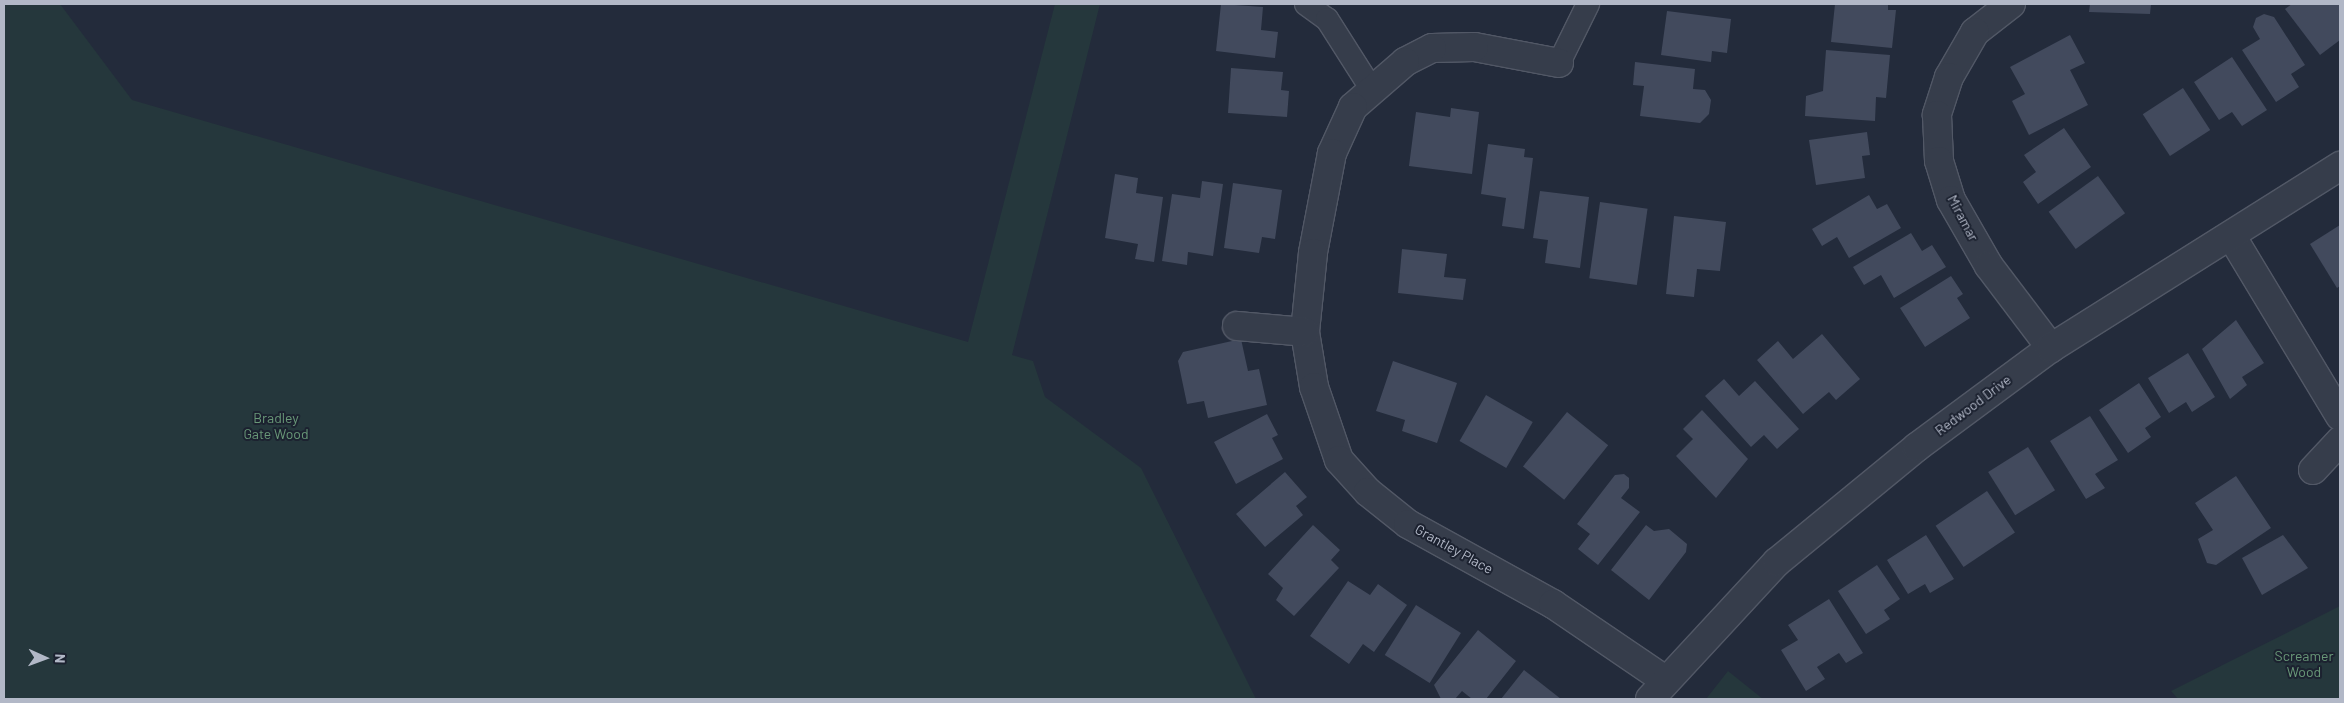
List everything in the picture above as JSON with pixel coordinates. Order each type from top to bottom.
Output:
[{"type":"street","name":"Miramar","points":[[2011,4],[1975,32],[1949,77],[1937,115],[1939,161],[1951,200],[1989,266],[2051,348]]},
{"type":"street","name":"Grantley Place","points":[[1559,63],[1474,47],[1432,48],[1405,62],[1372,90],[1342,124],[1332,153],[1305,332],[1314,387],[1339,460],[1368,492],[1408,524],[1552,604],[1658,690]]},
{"type":"street","name":"Redwood Drive","points":[[1658,690],[1777,562],[1917,447],[2051,348],[2232,237],[2340,166]]},
{"type":"street","points":[[2232,237],[2340,416]]},
{"type":"street","points":[[1237,326],[1305,332]]},
{"type":"street","points":[[2312,470],[2340,441]]},
{"type":"lane","points":[[1306,4],[1327,19],[1372,90]]},
{"type":"lane","points":[[1559,63],[1588,4]]},
{"type":"green space","name":"Bradley Gate Wood","points":[[4,4],[60,4],[132,100],[968,342],[1055,4],[1100,4],[1012,355],[1033,361],[1045,397],[1141,468],[1256,699],[4,699]]},
{"type":"green space","name":"Screamer Wood","points":[[2340,606],[2340,699],[2178,699],[2171,691]]},
{"type":"green space","points":[[1728,671],[1763,699],[1706,699]]},
{"type":"building","points":[[1221,4],[1263,7],[1261,30],[1278,32],[1275,58],[1216,51]]},
{"type":"building","points":[[1835,4],[1888,4],[1888,10],[1896,10],[1892,48],[1831,42]]},
{"type":"building","points":[[2090,4],[2151,4],[2150,14],[2089,12]]},
{"type":"building","points":[[2292,4],[2340,4],[2340,40],[2320,55],[2285,9]]},
{"type":"building","points":[[1667,11],[1731,19],[1727,53],[1712,51],[1711,62],[1661,55]]},
{"type":"building","points":[[2264,14],[2274,17],[2305,65],[2291,74],[2299,87],[2276,102],[2242,50],[2260,39],[2253,27],[2256,18]]},
{"type":"building","points":[[2070,35],[2085,63],[2070,70],[2088,105],[2029,135],[2012,101],[2025,94],[2010,67]]},
{"type":"building","points":[[1826,50],[1890,55],[1886,98],[1876,97],[1875,121],[1805,116],[1806,96],[1823,91]]},
{"type":"building","points":[[2232,57],[2267,110],[2242,126],[2232,112],[2219,120],[2194,82]]},
{"type":"building","points":[[1635,62],[1695,69],[1693,89],[1705,90],[1711,100],[1709,114],[1700,123],[1640,116],[1644,86],[1633,85]]},
{"type":"building","points":[[1231,68],[1283,72],[1281,90],[1289,91],[1287,117],[1228,113]]},
{"type":"building","points":[[2183,88],[2210,130],[2170,156],[2143,114]]},
{"type":"building","points":[[1451,108],[1479,112],[1472,174],[1409,166],[1416,112],[1450,117]]},
{"type":"building","points":[[2064,128],[2091,167],[2038,204],[2023,182],[2036,172],[2024,155]]},
{"type":"building","points":[[1867,132],[1870,155],[1862,156],[1865,178],[1816,185],[1809,140]]},
{"type":"building","points":[[1488,144],[1525,149],[1524,157],[1533,158],[1524,229],[1502,226],[1506,198],[1481,194]]},
{"type":"building","points":[[1115,174],[1138,178],[1136,193],[1163,197],[1154,262],[1135,259],[1138,244],[1105,238]]},
{"type":"building","points":[[2098,176],[2125,213],[2076,249],[2049,212]]},
{"type":"building","points":[[1202,181],[1223,184],[1213,256],[1188,252],[1187,265],[1162,261],[1172,194],[1200,198]]},
{"type":"building","points":[[1233,183],[1282,190],[1275,239],[1262,237],[1259,253],[1224,248]]},
{"type":"building","points":[[1540,191],[1589,197],[1580,268],[1545,263],[1548,240],[1533,238]]},
{"type":"building","points":[[1869,195],[1877,209],[1887,204],[1901,228],[1849,258],[1837,237],[1822,246],[1812,229]]},
{"type":"building","points":[[1600,202],[1648,209],[1637,285],[1589,278]]},
{"type":"building","points":[[1674,216],[1726,222],[1720,271],[1697,269],[1694,297],[1666,294]]},
{"type":"building","points":[[2340,225],[2340,286],[2337,288],[2310,244]]},
{"type":"building","points":[[1911,233],[1922,251],[1932,245],[1946,267],[1894,298],[1881,275],[1864,285],[1853,267]]},
{"type":"building","points":[[1402,249],[1447,254],[1444,277],[1466,279],[1463,300],[1398,293]]},
{"type":"building","points":[[1951,276],[1963,294],[1957,298],[1970,318],[1925,347],[1900,308]]},
{"type":"building","points":[[2236,320],[2264,363],[2242,377],[2247,385],[2230,399],[2202,349]]},
{"type":"building","points":[[1822,334],[1860,379],[1836,400],[1829,392],[1803,414],[1757,360],[1778,341],[1793,359]]},
{"type":"building","points":[[1241,339],[1248,371],[1259,369],[1267,405],[1208,418],[1204,401],[1187,404],[1178,361],[1183,352]]},
{"type":"building","points":[[2188,353],[2215,397],[2192,412],[2186,402],[2169,413],[2148,378]]},
{"type":"building","points":[[1393,361],[1457,383],[1437,443],[1402,431],[1405,420],[1376,411]]},
{"type":"building","points":[[1724,379],[1739,396],[1755,381],[1799,429],[1777,449],[1764,435],[1751,447],[1705,396]]},
{"type":"building","points":[[2139,383],[2161,417],[2145,428],[2151,437],[2128,453],[2099,410]]},
{"type":"building","points":[[1486,395],[1533,422],[1506,468],[1460,441]]},
{"type":"building","points":[[1702,410],[1748,459],[1716,498],[1676,456],[1693,439],[1683,429]]},
{"type":"building","points":[[1567,412],[1608,445],[1564,500],[1523,466]]},
{"type":"building","points":[[1267,414],[1278,435],[1272,438],[1283,459],[1236,484],[1214,442]]},
{"type":"building","points":[[2090,416],[2118,460],[2095,474],[2105,488],[2086,499],[2050,441]]},
{"type":"building","points":[[2028,447],[2055,490],[2015,515],[1988,472]]},
{"type":"building","points":[[1285,472],[1307,497],[1296,506],[1303,515],[1265,547],[1236,514]]},
{"type":"building","points":[[1624,474],[1629,478],[1629,488],[1621,498],[1640,512],[1598,565],[1578,549],[1590,534],[1577,524],[1615,475]]},
{"type":"building","points":[[2236,476],[2271,528],[2216,565],[2207,563],[2198,539],[2213,530],[2195,503]]},
{"type":"building","points":[[1987,491],[2015,532],[1964,567],[1936,526]]},
{"type":"building","points":[[1313,525],[1340,550],[1331,560],[1339,568],[1294,616],[1276,600],[1283,588],[1268,574]]},
{"type":"building","points":[[1646,525],[1654,531],[1669,529],[1687,544],[1686,552],[1649,600],[1611,570]]},
{"type":"building","points":[[1926,535],[1954,579],[1930,593],[1925,584],[1908,594],[1887,560]]},
{"type":"building","points":[[2283,535],[2308,568],[2262,595],[2242,558]]},
{"type":"building","points":[[1877,565],[1900,599],[1884,610],[1890,619],[1866,634],[1838,591]]},
{"type":"building","points":[[1348,581],[1370,595],[1378,584],[1407,605],[1374,652],[1363,644],[1349,664],[1310,636]]},
{"type":"building","points":[[1829,599],[1863,653],[1846,663],[1839,653],[1817,667],[1825,679],[1806,691],[1781,650],[1798,640],[1788,625]]},
{"type":"building","points":[[1416,605],[1461,633],[1430,683],[1385,655]]},
{"type":"building","points":[[1478,630],[1516,661],[1486,699],[1472,699],[1462,691],[1455,699],[1441,699],[1434,685]]},
{"type":"building","points":[[1524,670],[1561,699],[1501,699]]}]
